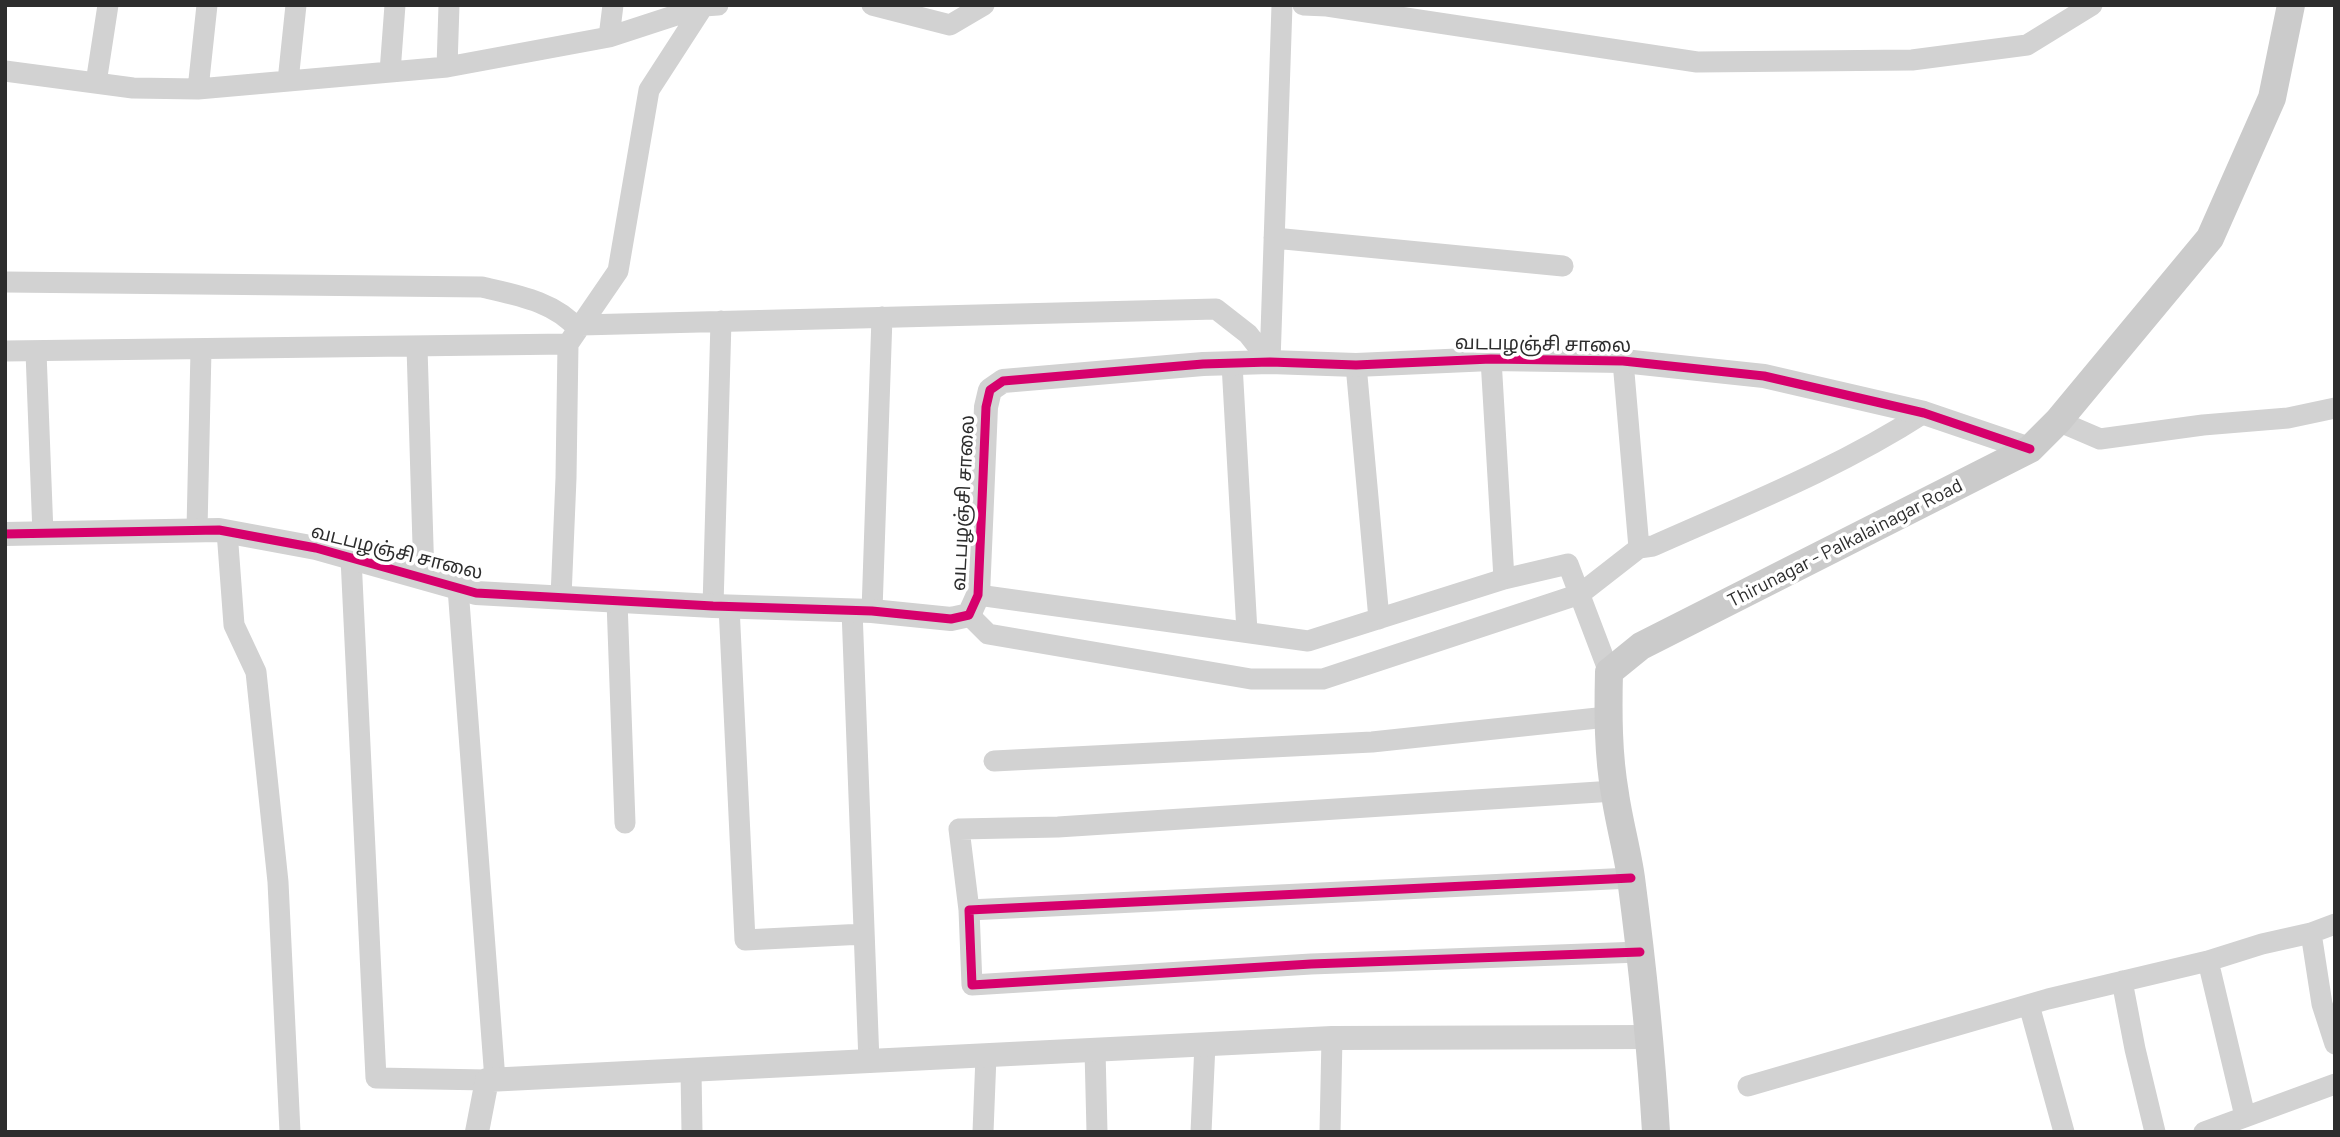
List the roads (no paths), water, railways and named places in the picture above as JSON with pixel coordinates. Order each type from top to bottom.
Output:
[{"type":"main road","name":"Thirunagar - Palkalainagar Road","points":[[1609,672],[1641,646],[2030,449],[2058,421],[2210,238],[2272,98],[2291,5]]},
{"type":"main road","points":[[1609,672],[1607,717],[1614,791],[1631,878],[1650,1037],[1656,1132]]},
{"type":"street","points":[[96,83],[108,5]]},
{"type":"street","points":[[198,89],[207,5]]},
{"type":"street","points":[[288,81],[296,5]]},
{"type":"street","points":[[390,72],[395,5]]},
{"type":"street","points":[[447,67],[449,5]]},
{"type":"street","points":[[609,37],[613,5]]},
{"type":"street","points":[[5,71],[132,88],[198,89],[447,67],[609,37],[704,6],[718,5]]},
{"type":"street","points":[[872,5],[950,25],[984,5]]},
{"type":"street","points":[[1270,362],[1282,5]]},
{"type":"street","points":[[1303,5],[1326,6],[1697,62],[1912,60],[2027,45],[2091,5]]},
{"type":"street","points":[[576,333],[618,271],[649,90],[704,6]]},
{"type":"street","points":[[1274,237],[1563,266]]},
{"type":"street","points":[[5,282],[482,287],[531,298],[570,320],[576,333],[561,597]]},
{"type":"street","points":[[5,351],[417,347],[721,321],[1216,309],[1248,334],[1270,362]]},
{"type":"street","points":[[869,1062],[864,934],[862,611],[882,317]]},
{"type":"street","points":[[721,321],[721,606],[745,940],[864,934]]},
{"type":"street","points":[[417,347],[424,578]]},
{"type":"street","points":[[197,529],[201,350]]},
{"type":"street","points":[[36,352],[43,534]]},
{"type":"street","points":[[1491,359],[1504,579]]},
{"type":"street","name":"வடபழஞ்சி சாலை","points":[[5,534],[197,529],[227,531],[316,548],[476,593],[862,611],[951,619],[973,605],[986,407],[990,390],[1003,381],[1203,364],[1270,362],[1356,365],[1491,359],[1623,361],[1764,376],[1924,413],[2030,449]]},
{"type":"street","points":[[1623,361],[1639,548]]},
{"type":"street","points":[[1232,364],[1247,632]]},
{"type":"street","points":[[1356,365],[1380,619]]},
{"type":"street","points":[[2058,421],[2100,439],[2203,425],[2288,418],[2335,408]]},
{"type":"street","points":[[973,605],[988,634],[1251,679],[1323,679],[1580,594],[1639,548],[1653,547],[1820,472],[1885,438],[1924,413]]},
{"type":"street","points":[[227,531],[234,625],[256,672],[278,882],[290,1132]]},
{"type":"street","points":[[351,558],[376,1077],[491,1080],[1332,1038],[1650,1037]]},
{"type":"street","points":[[973,605],[1247,632],[1308,641],[1504,579],[1569,564],[1609,672]]},
{"type":"street","points":[[458,588],[491,1080],[477,1132]]},
{"type":"street","points":[[617,601],[625,823]]},
{"type":"street","points":[[994,761],[1372,741],[1607,717]]},
{"type":"street","points":[[1614,791],[1058,827],[959,829],[969,910],[972,985],[1311,964],[1640,952]]},
{"type":"street","points":[[969,910],[1631,878]]},
{"type":"street","points":[[1748,1086],[2029,1005],[2208,961],[2335,924]]},
{"type":"street","points":[[2311,933],[2322,1004],[2335,1044]]},
{"type":"street","points":[[2208,961],[2245,1116]]},
{"type":"street","points":[[2122,981],[2155,1132]]},
{"type":"street","points":[[2029,1005],[2064,1132]]},
{"type":"street","points":[[1330,1132],[1332,1038]]},
{"type":"street","points":[[1201,1132],[1205,1044]]},
{"type":"street","points":[[1095,1050],[1097,1132]]},
{"type":"street","points":[[983,1132],[986,1056]]},
{"type":"street","points":[[691,1071],[692,1132]]},
{"type":"street","points":[[2204,1132],[2335,1084]]}]
